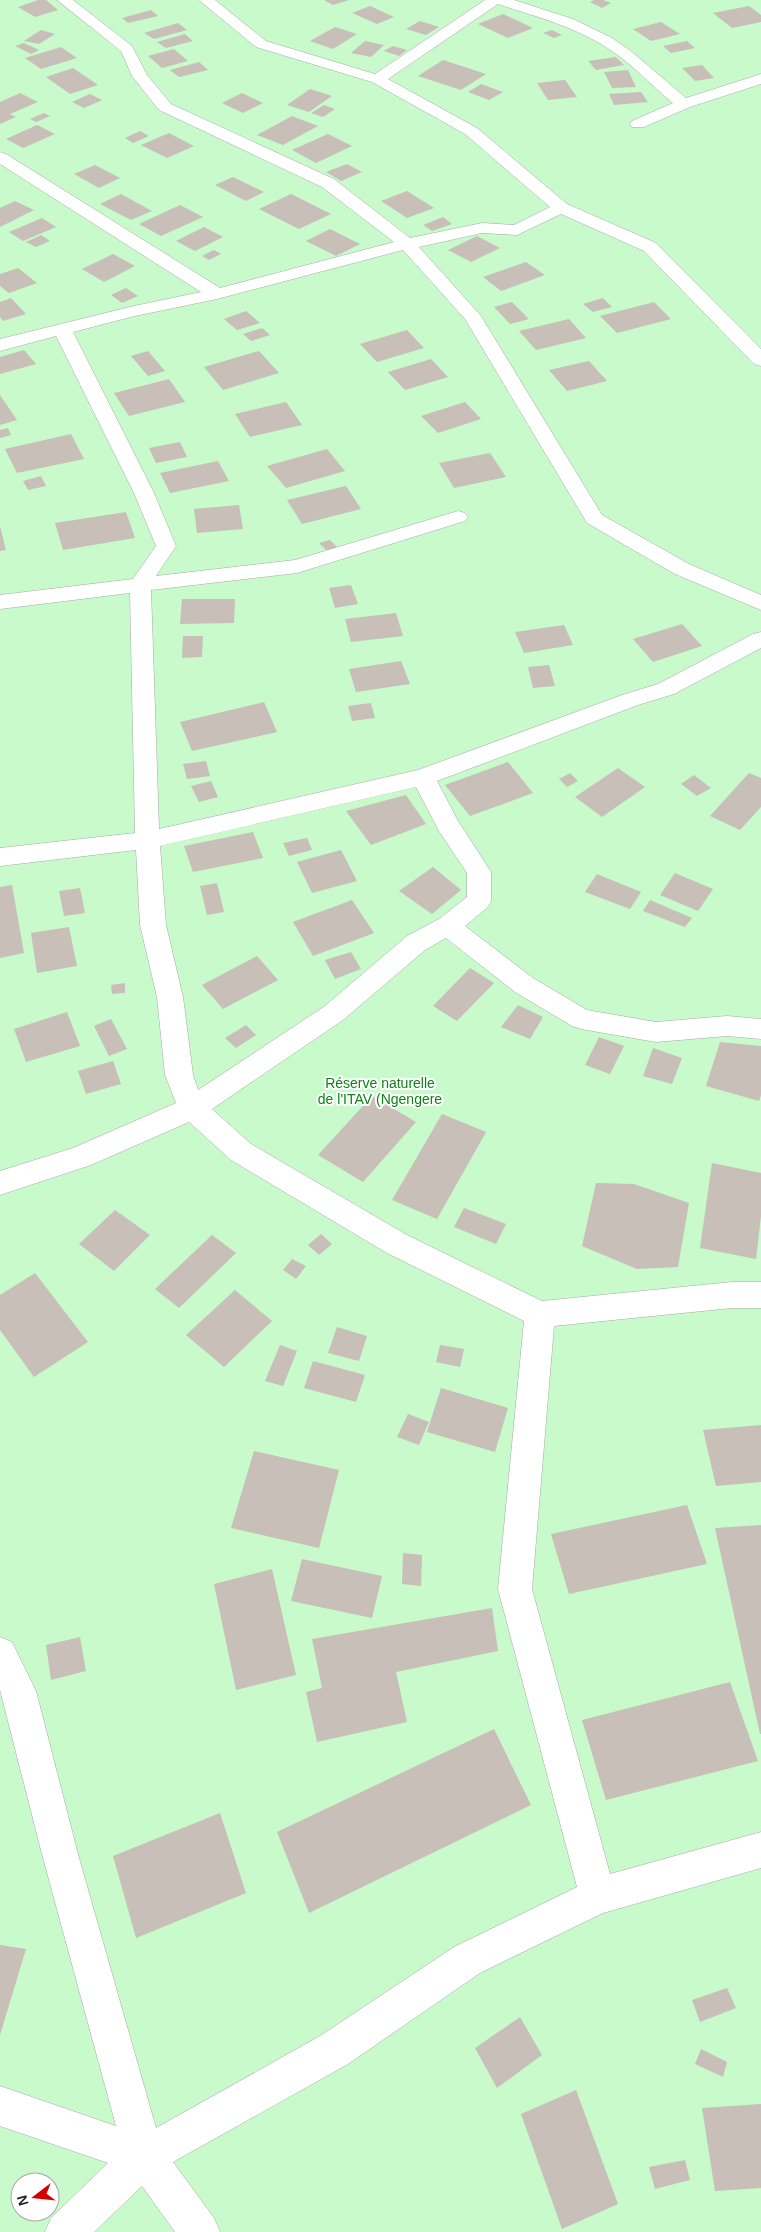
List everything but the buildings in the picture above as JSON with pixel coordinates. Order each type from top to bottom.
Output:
[{"type":"street","points":[[64,0],[127,49],[140,76],[165,107],[328,183],[407,244],[472,316],[594,519],[682,569],[761,603]]},
{"type":"street","points":[[206,0],[261,44],[377,79],[471,130],[561,208],[650,247],[761,360]]},
{"type":"street","points":[[377,79],[495,0]]},
{"type":"street","points":[[499,0],[566,23],[606,40],[624,52],[662,88],[684,104]]},
{"type":"street","points":[[638,124],[684,104],[761,79]]},
{"type":"street","points":[[0,157],[217,294]]},
{"type":"street","points":[[0,344],[134,311],[217,294],[407,244],[482,228],[517,230],[561,208]]},
{"type":"street","points":[[62,329],[144,493],[166,546],[140,585],[147,840],[153,925],[170,997],[179,1075],[192,1108],[241,1152],[397,1244],[540,1314],[732,1295],[761,1295]]},
{"type":"street","points":[[0,602],[297,566],[458,517]]},
{"type":"street","points":[[0,857],[147,840],[423,777],[594,713],[666,689],[761,639]]},
{"type":"street","points":[[0,1184],[81,1156],[192,1108],[334,1013],[416,944],[448,926],[480,901],[479,872],[448,825],[423,777]]},
{"type":"street","points":[[448,926],[524,985],[582,1019],[656,1032],[727,1026],[761,1029]]},
{"type":"street","points":[[540,1314],[515,1590],[598,1896]]},
{"type":"street","points":[[0,1654],[19,1691],[61,1858],[144,2156],[200,2232]]},
{"type":"street","points":[[65,2232],[144,2156],[334,2050],[467,1960],[598,1896],[761,1850]]},
{"type":"street","points":[[0,2106],[144,2156]]},
{"type":"green space","name":"Réserve naturelle de l'ITAV (Ngengere","points":[[0,0],[761,0],[761,2232],[0,2232]]}]
